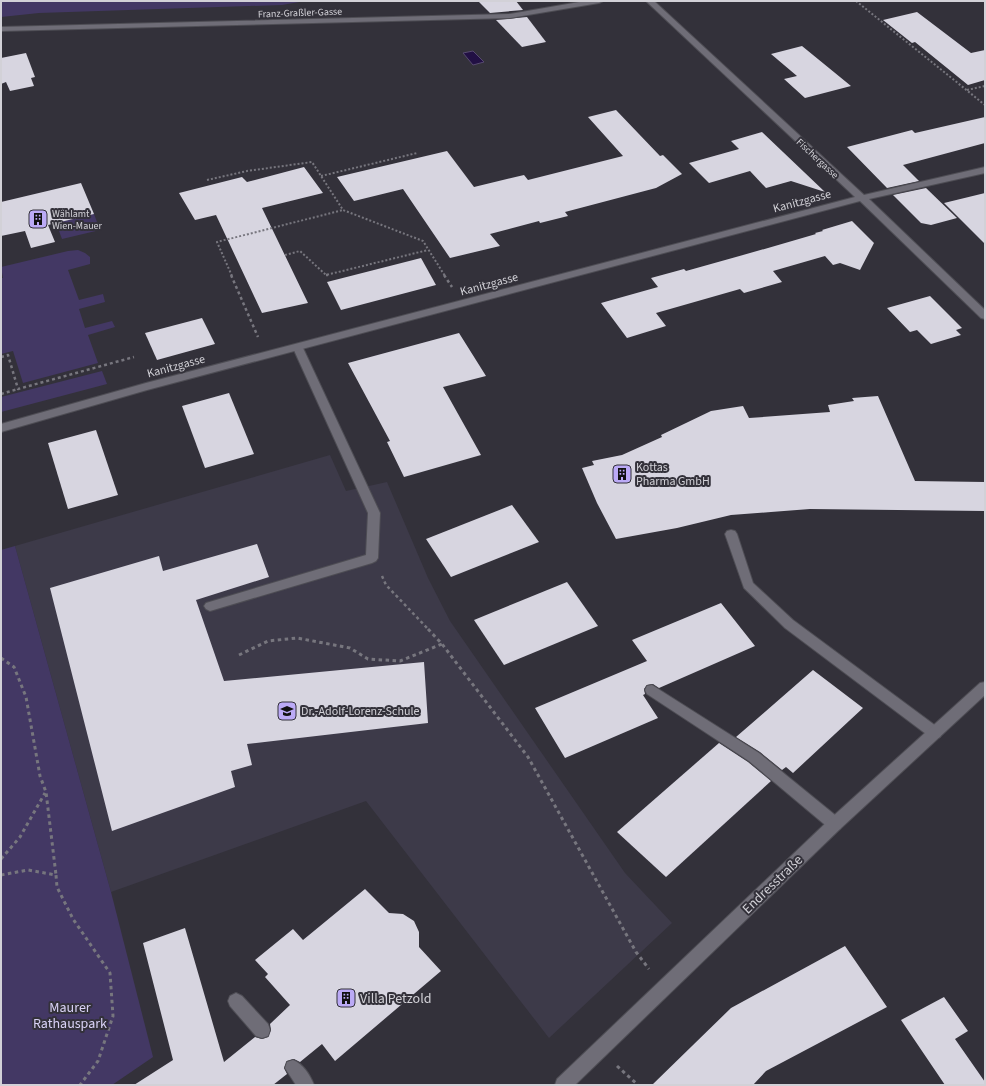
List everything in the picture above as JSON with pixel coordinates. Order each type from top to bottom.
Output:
[{"type":"street","name":"Franz-Graßler-Gasse","points":[[1,29],[510,16],[599,1]]},
{"type":"street","name":"Fischergasse","points":[[650,1],[862,198],[985,316]]},
{"type":"street","name":"Kanitzgasse","points":[[1,428],[146,387],[862,198],[985,170]]},
{"type":"street","points":[[210,606],[372,558],[374,512],[298,348]]},
{"type":"street","points":[[731,534],[748,585],[789,624],[935,733]]},
{"type":"street","name":"Endresstraße","points":[[563,1085],[835,824],[985,687]]},
{"type":"street","points":[[652,690],[754,756],[835,824]]},
{"type":"street","points":[[236,1001],[262,1030]]},
{"type":"street","points":[[293,1068],[306,1085]]},
{"type":"path","points":[[856,1],[985,105]]},
{"type":"path","points":[[966,90],[985,86]]},
{"type":"path","points":[[321,176],[417,153]]},
{"type":"path","points":[[207,180],[247,171],[312,162],[343,210]]},
{"type":"path","points":[[267,356],[217,242],[343,210],[423,241],[464,304]]},
{"type":"path","points":[[284,255],[300,251],[326,275],[428,250]]},
{"type":"path","points":[[1,357],[8,355],[18,389]]},
{"type":"path","points":[[1,394],[134,358]]},
{"type":"path","points":[[372,558],[386,585],[442,644],[528,757],[636,952],[664,988]]},
{"type":"path","points":[[239,655],[268,641],[297,638],[350,648],[368,659],[400,661],[442,644]]},
{"type":"path","points":[[1,658],[14,667],[26,697],[40,776],[46,792],[57,887],[73,919],[110,973],[113,1016],[98,1061],[80,1085]]},
{"type":"path","points":[[1,859],[20,837],[46,792]]},
{"type":"path","points":[[1,875],[28,870],[56,875]]},
{"type":"shaded area","points":[[473,51],[484,62],[473,65],[463,53]]},
{"type":"shaded area","name":"Dr.-Adolf-Lorenz-Schule","points":[[330,455],[346,491],[387,482],[428,578],[450,621],[625,873],[672,923],[549,1038],[366,801],[111,892],[15,546]]},
{"type":"green space","points":[[1,1],[305,1],[282,5],[39,13],[1,17]]},
{"type":"green space","points":[[94,214],[100,230],[62,239],[56,223]]},
{"type":"green space","points":[[78,250],[90,257],[90,264],[68,270],[79,300],[103,294],[105,302],[79,309],[85,328],[112,321],[115,327],[88,335],[98,363],[23,383],[13,351],[1,354],[1,278],[3,278],[1,267]]},
{"type":"green space","points":[[102,371],[107,384],[1,412],[1,397]]},
{"type":"green space","name":"Maurer Rathauspark","points":[[15,546],[111,892],[153,1057],[112,1085],[1,1085],[1,550]]},
{"type":"building","points":[[478,1],[516,1],[523,10],[490,13]]},
{"type":"building","points":[[917,12],[971,53],[985,50],[985,80],[968,85],[915,42],[912,43],[883,20]]},
{"type":"building","points":[[527,17],[546,42],[522,47],[496,20]]},
{"type":"building","points":[[802,46],[851,86],[805,98],[784,79],[797,76],[771,54]]},
{"type":"building","points":[[26,53],[35,77],[31,78],[34,86],[10,91],[6,82],[1,84],[1,58]]},
{"type":"building","points":[[616,110],[660,156],[663,155],[682,174],[656,188],[565,212],[568,216],[540,223],[539,221],[490,234],[500,246],[450,258],[403,189],[354,201],[337,177],[447,151],[474,187],[524,175],[528,180],[623,156],[588,117]]},
{"type":"building","points":[[985,117],[985,143],[903,165],[919,181],[887,188],[847,147],[912,130],[915,133]]},
{"type":"building","points":[[762,132],[825,192],[791,181],[766,188],[750,171],[709,183],[689,163],[739,149],[731,141]]},
{"type":"building","points":[[304,167],[323,193],[262,208],[308,303],[262,313],[216,215],[195,220],[179,193],[242,177],[247,182]]},
{"type":"building","name":"Wählamt Wien-Mauer","points":[[81,183],[94,214],[48,225],[55,242],[31,248],[25,231],[1,236],[1,202]]},
{"type":"building","points":[[926,188],[957,218],[931,225],[921,223],[893,195]]},
{"type":"building","points":[[985,193],[985,244],[944,203]]},
{"type":"building","points":[[852,221],[874,243],[860,270],[840,263],[833,265],[825,256],[773,271],[782,282],[744,293],[740,289],[656,313],[666,326],[627,338],[601,303],[658,287],[651,278],[684,269],[686,271],[768,248],[816,234],[815,233],[823,231],[822,230]]},
{"type":"building","points":[[421,258],[436,285],[341,310],[327,282]]},
{"type":"building","points":[[930,296],[962,328],[956,330],[961,335],[931,344],[917,330],[910,332],[887,308]]},
{"type":"building","points":[[202,318],[215,344],[157,360],[145,333]]},
{"type":"building","points":[[459,333],[486,376],[443,387],[481,455],[404,477],[387,442],[390,441],[348,363]]},
{"type":"building","points":[[229,393],[254,454],[205,468],[182,406]]},
{"type":"building","points":[[878,396],[915,481],[985,482],[985,511],[810,509],[731,515],[677,528],[616,539],[597,503],[582,468],[594,465],[592,461],[622,455],[662,437],[661,435],[711,411],[743,406],[749,418],[830,412],[828,405],[854,401],[852,398]]},
{"type":"building","points":[[96,430],[118,495],[68,509],[48,443]]},
{"type":"building","points":[[512,505],[539,542],[451,577],[426,539]]},
{"type":"building","points":[[257,544],[269,577],[196,600],[224,681],[424,662],[428,723],[247,744],[252,765],[231,771],[235,787],[112,831],[50,588],[159,556],[163,571]]},
{"type":"building","points":[[567,582],[598,626],[504,665],[474,620]]},
{"type":"building","points":[[721,603],[755,646],[659,688],[653,684],[647,685],[644,689],[645,694],[643,695],[658,718],[565,758],[535,708],[647,661],[632,640]]},
{"type":"building","points":[[813,670],[863,708],[793,773],[786,767],[782,770],[760,752],[736,737]]},
{"type":"building","points":[[719,743],[748,762],[771,781],[666,877],[617,832]]},
{"type":"building","name":"Villa Petzold","points":[[365,889],[389,913],[403,914],[414,921],[419,932],[419,947],[441,971],[335,1061],[322,1044],[300,1062],[294,1059],[287,1061],[284,1068],[287,1074],[273,1085],[134,1085],[173,1060],[143,943],[185,928],[224,1062],[255,1037],[262,1039],[268,1037],[271,1030],[270,1024],[290,1005],[265,977],[268,974],[255,960],[293,929],[303,940]]},
{"type":"building","points":[[845,946],[887,1007],[766,1071],[753,1085],[652,1085],[731,1008]]},
{"type":"building","points":[[944,997],[968,1031],[955,1039],[985,1082],[985,1085],[945,1085],[901,1020]]},
{"type":"place","name":"Wählamt Wien-Mauer","points":[[38,219]]},
{"type":"place","name":"Kottas Pharma GmbH","points":[[622,474]]},
{"type":"place","name":"Dr.-Adolf-Lorenz-Schule","points":[[287,711]]},
{"type":"place","name":"Villa Petzold","points":[[346,998]]}]
